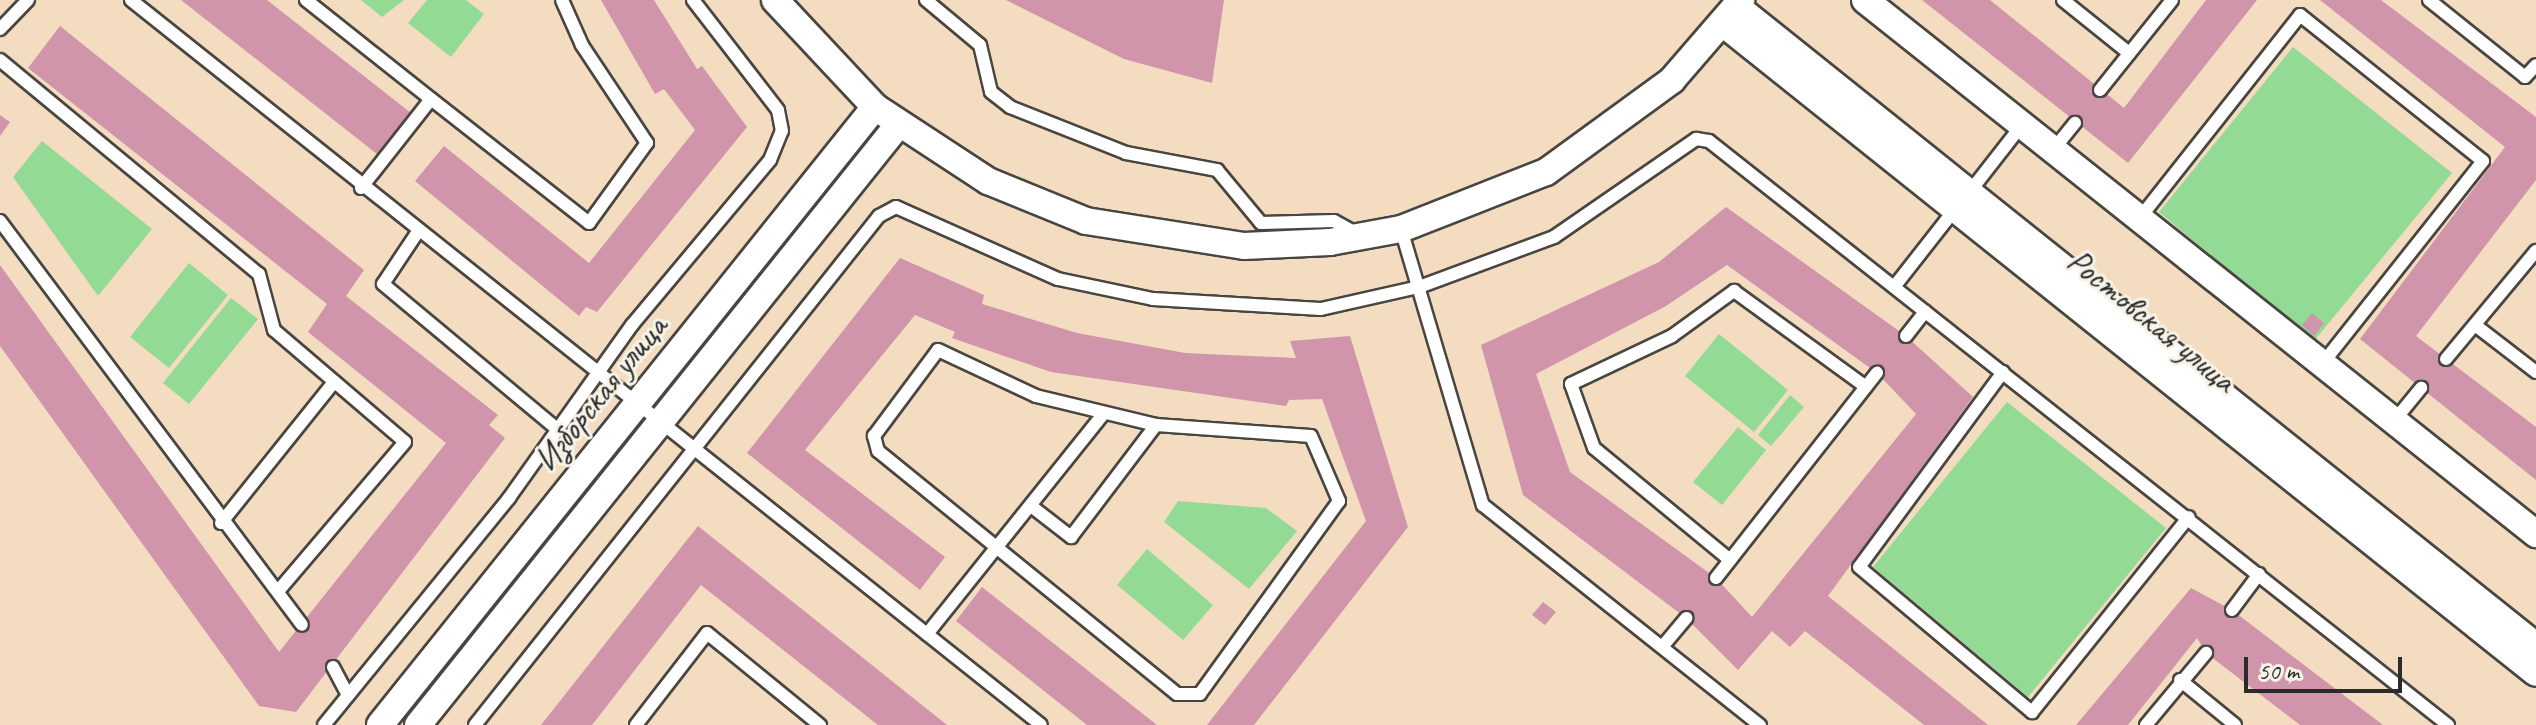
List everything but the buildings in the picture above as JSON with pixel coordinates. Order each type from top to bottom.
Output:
[{"type":"street","name":"Ростовская улица","points":[[775,0],[875,107],[898,125],[1024,198],[1138,234],[1244,246],[1363,236],[1401,229],[1546,172],[1612,130],[1734,10],[2536,673]]},
{"type":"street","points":[[1865,0],[2536,534]]},
{"type":"street","name":"Изборская улица","points":[[380,725],[875,107]]},
{"type":"street","name":"Изборская улица","points":[[418,725],[898,125]]},
{"type":"street","name":"Ростовская улица","points":[[1962,201],[2536,646]]},
{"type":"lane","points":[[0,29],[28,0]]},
{"type":"lane","points":[[131,0],[417,233],[602,373],[1035,723]]},
{"type":"lane","points":[[306,0],[589,223],[647,143],[582,45],[562,0]]},
{"type":"lane","points":[[324,725],[509,498],[556,428],[602,373],[632,325],[770,160],[782,131],[778,110],[693,0]]},
{"type":"lane","points":[[926,0],[980,45],[991,92],[1010,107],[1126,153],[1217,170],[1261,223],[1334,221],[1363,236]]},
{"type":"lane","points":[[2063,0],[2129,53]]},
{"type":"lane","points":[[2100,90],[2172,0]]},
{"type":"lane","points":[[2429,0],[2525,77],[2536,65]]},
{"type":"lane","points":[[2139,219],[2300,15],[2483,161],[2322,364]]},
{"type":"lane","points":[[0,60],[259,274],[274,330],[405,442],[278,591]]},
{"type":"lane","points":[[361,188],[431,99]]},
{"type":"lane","points":[[2053,150],[2075,123]]},
{"type":"lane","points":[[1894,287],[2022,125]]},
{"type":"lane","points":[[475,725],[879,216],[896,207],[1058,279],[1153,299],[1321,309],[1419,287],[1554,237],[1696,139],[1709,141],[2189,517],[2448,725]]},
{"type":"lane","points":[[0,221],[221,523],[302,625]]},
{"type":"lane","points":[[1401,229],[1483,505],[1760,725]]},
{"type":"lane","points":[[417,233],[383,284],[556,428]]},
{"type":"lane","points":[[2446,359],[2536,251]]},
{"type":"lane","points":[[1730,560],[1594,448],[1571,384],[1672,336],[1734,291],[1866,387]]},
{"type":"lane","points":[[1906,336],[1925,312]]},
{"type":"lane","points":[[2475,325],[2536,372]]},
{"type":"lane","points":[[938,350],[1036,396],[1104,413],[1156,425],[1311,436],[1339,501],[1200,694],[1177,694],[878,451],[874,436],[938,350]]},
{"type":"lane","points":[[2003,372],[1859,567],[2032,712],[2189,517]]},
{"type":"lane","points":[[1716,578],[1877,373]]},
{"type":"lane","points":[[221,523],[334,382]]},
{"type":"lane","points":[[2394,421],[2421,388]]},
{"type":"lane","points":[[927,634],[1104,413]]},
{"type":"lane","points":[[1031,506],[1071,537],[1156,425]]},
{"type":"lane","points":[[2232,610],[2259,574]]},
{"type":"lane","points":[[1662,647],[1686,618]]},
{"type":"lane","points":[[636,725],[707,633],[820,725]]},
{"type":"lane","points":[[2146,725],[2180,680],[2206,653]]},
{"type":"lane","points":[[333,667],[348,695]]},
{"type":"lane","points":[[2180,680],[2235,725]]},
{"type":"green space","points":[[361,0],[404,0],[382,17]]},
{"type":"green space","points":[[427,0],[466,0],[484,14],[451,57],[408,23]]},
{"type":"green space","points":[[2293,47],[2452,173],[2314,341],[2159,212]]},
{"type":"green space","points":[[42,141],[152,229],[98,296],[13,177]]},
{"type":"green space","points":[[189,263],[228,295],[169,368],[130,337]]},
{"type":"green space","points":[[231,298],[258,319],[189,404],[163,383]]},
{"type":"green space","points":[[1719,334],[1788,390],[1754,432],[1685,376]]},
{"type":"green space","points":[[1790,395],[1804,407],[1771,446],[1758,435]]},
{"type":"green space","points":[[2007,402],[2166,528],[2028,697],[1873,567]]},
{"type":"green space","points":[[1738,427],[1766,450],[1722,505],[1693,482]]},
{"type":"green space","points":[[1178,501],[1266,508],[1297,531],[1249,589],[1164,522]]},
{"type":"green space","points":[[1147,549],[1213,605],[1183,640],[1117,585]]}]
